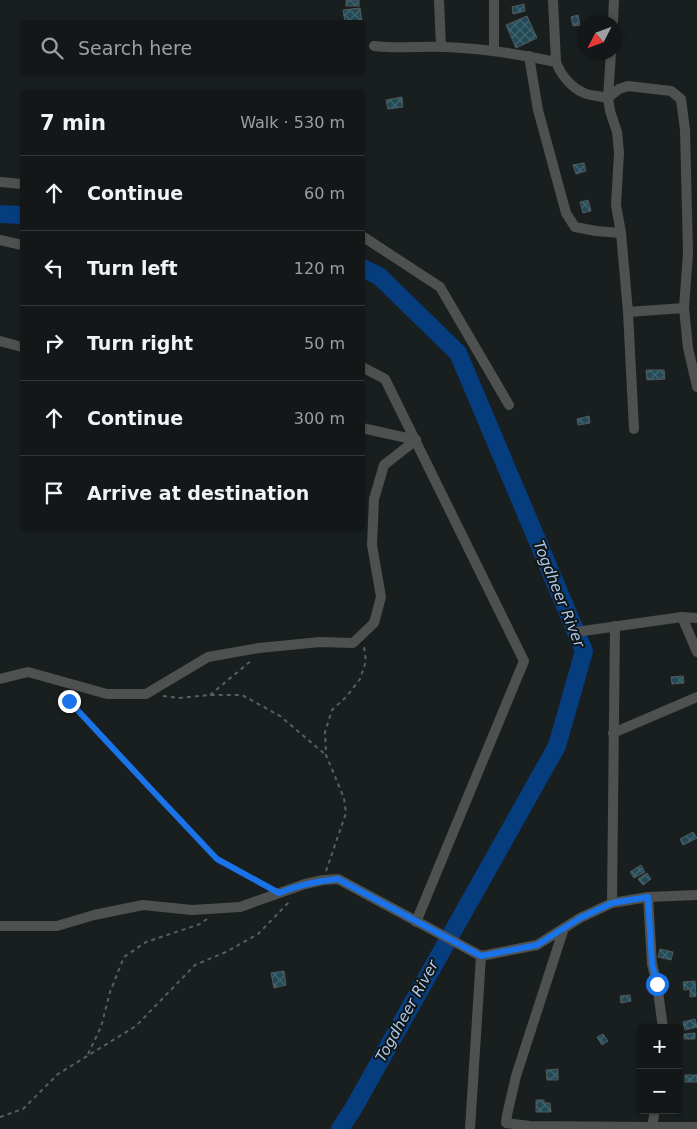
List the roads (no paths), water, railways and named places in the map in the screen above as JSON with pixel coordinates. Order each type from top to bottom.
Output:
[{"type":"street","points":[[439,0],[441,47]]},
{"type":"street","points":[[494,0],[494,51]]},
{"type":"street","points":[[553,0],[556,62],[560,72],[569,82],[584,93],[608,98]]},
{"type":"street","points":[[613,15],[614,0]]},
{"type":"street","points":[[374,46],[393,48],[441,47],[494,51],[556,62]]},
{"type":"street","points":[[528,56],[538,110],[566,213],[575,226],[596,231],[621,233]]},
{"type":"street","points":[[610,60],[608,98],[617,132],[616,205],[621,233],[628,312],[634,429]]},
{"type":"street","points":[[608,98],[619,89],[628,86],[671,91],[681,99],[685,130],[688,253],[684,308],[688,348],[697,387]]},
{"type":"street","points":[[0,182],[20,184]]},
{"type":"street","points":[[365,238],[440,287],[509,405]]},
{"type":"street","points":[[0,240],[20,245]]},
{"type":"street","points":[[628,312],[684,308]]},
{"type":"street","points":[[0,341],[20,346]]},
{"type":"street","points":[[365,369],[385,379],[524,661],[416,922]]},
{"type":"street","points":[[365,429],[416,440]]},
{"type":"street","points":[[0,679],[28,672],[107,694],[146,694],[208,657],[259,648],[320,642],[353,643],[374,623],[381,597],[372,544],[374,499],[384,465],[416,440]]},
{"type":"street","points":[[576,632],[682,618],[697,618]]},
{"type":"street","points":[[682,618],[697,652]]},
{"type":"street","points":[[612,903],[615,626]]},
{"type":"street","points":[[614,733],[697,697]]},
{"type":"street","points":[[0,926],[57,926],[94,915],[143,905],[192,910],[240,907],[305,884],[338,879],[481,956],[537,945],[580,918],[612,903],[648,897],[697,895]]},
{"type":"street","points":[[648,897],[652,964],[662,1024]]},
{"type":"street","points":[[564,928],[516,1076],[506,1115],[507,1127],[697,1126]]},
{"type":"street","points":[[470,1129],[481,956]]},
{"type":"street","points":[[652,1127],[654,1114]]},
{"type":"waterway","name":"Togdheer River","points":[[0,214],[20,215]]},
{"type":"waterway","name":"Togdheer River","points":[[340,1129],[557,746],[584,651],[458,353],[379,276],[365,269]]}]
